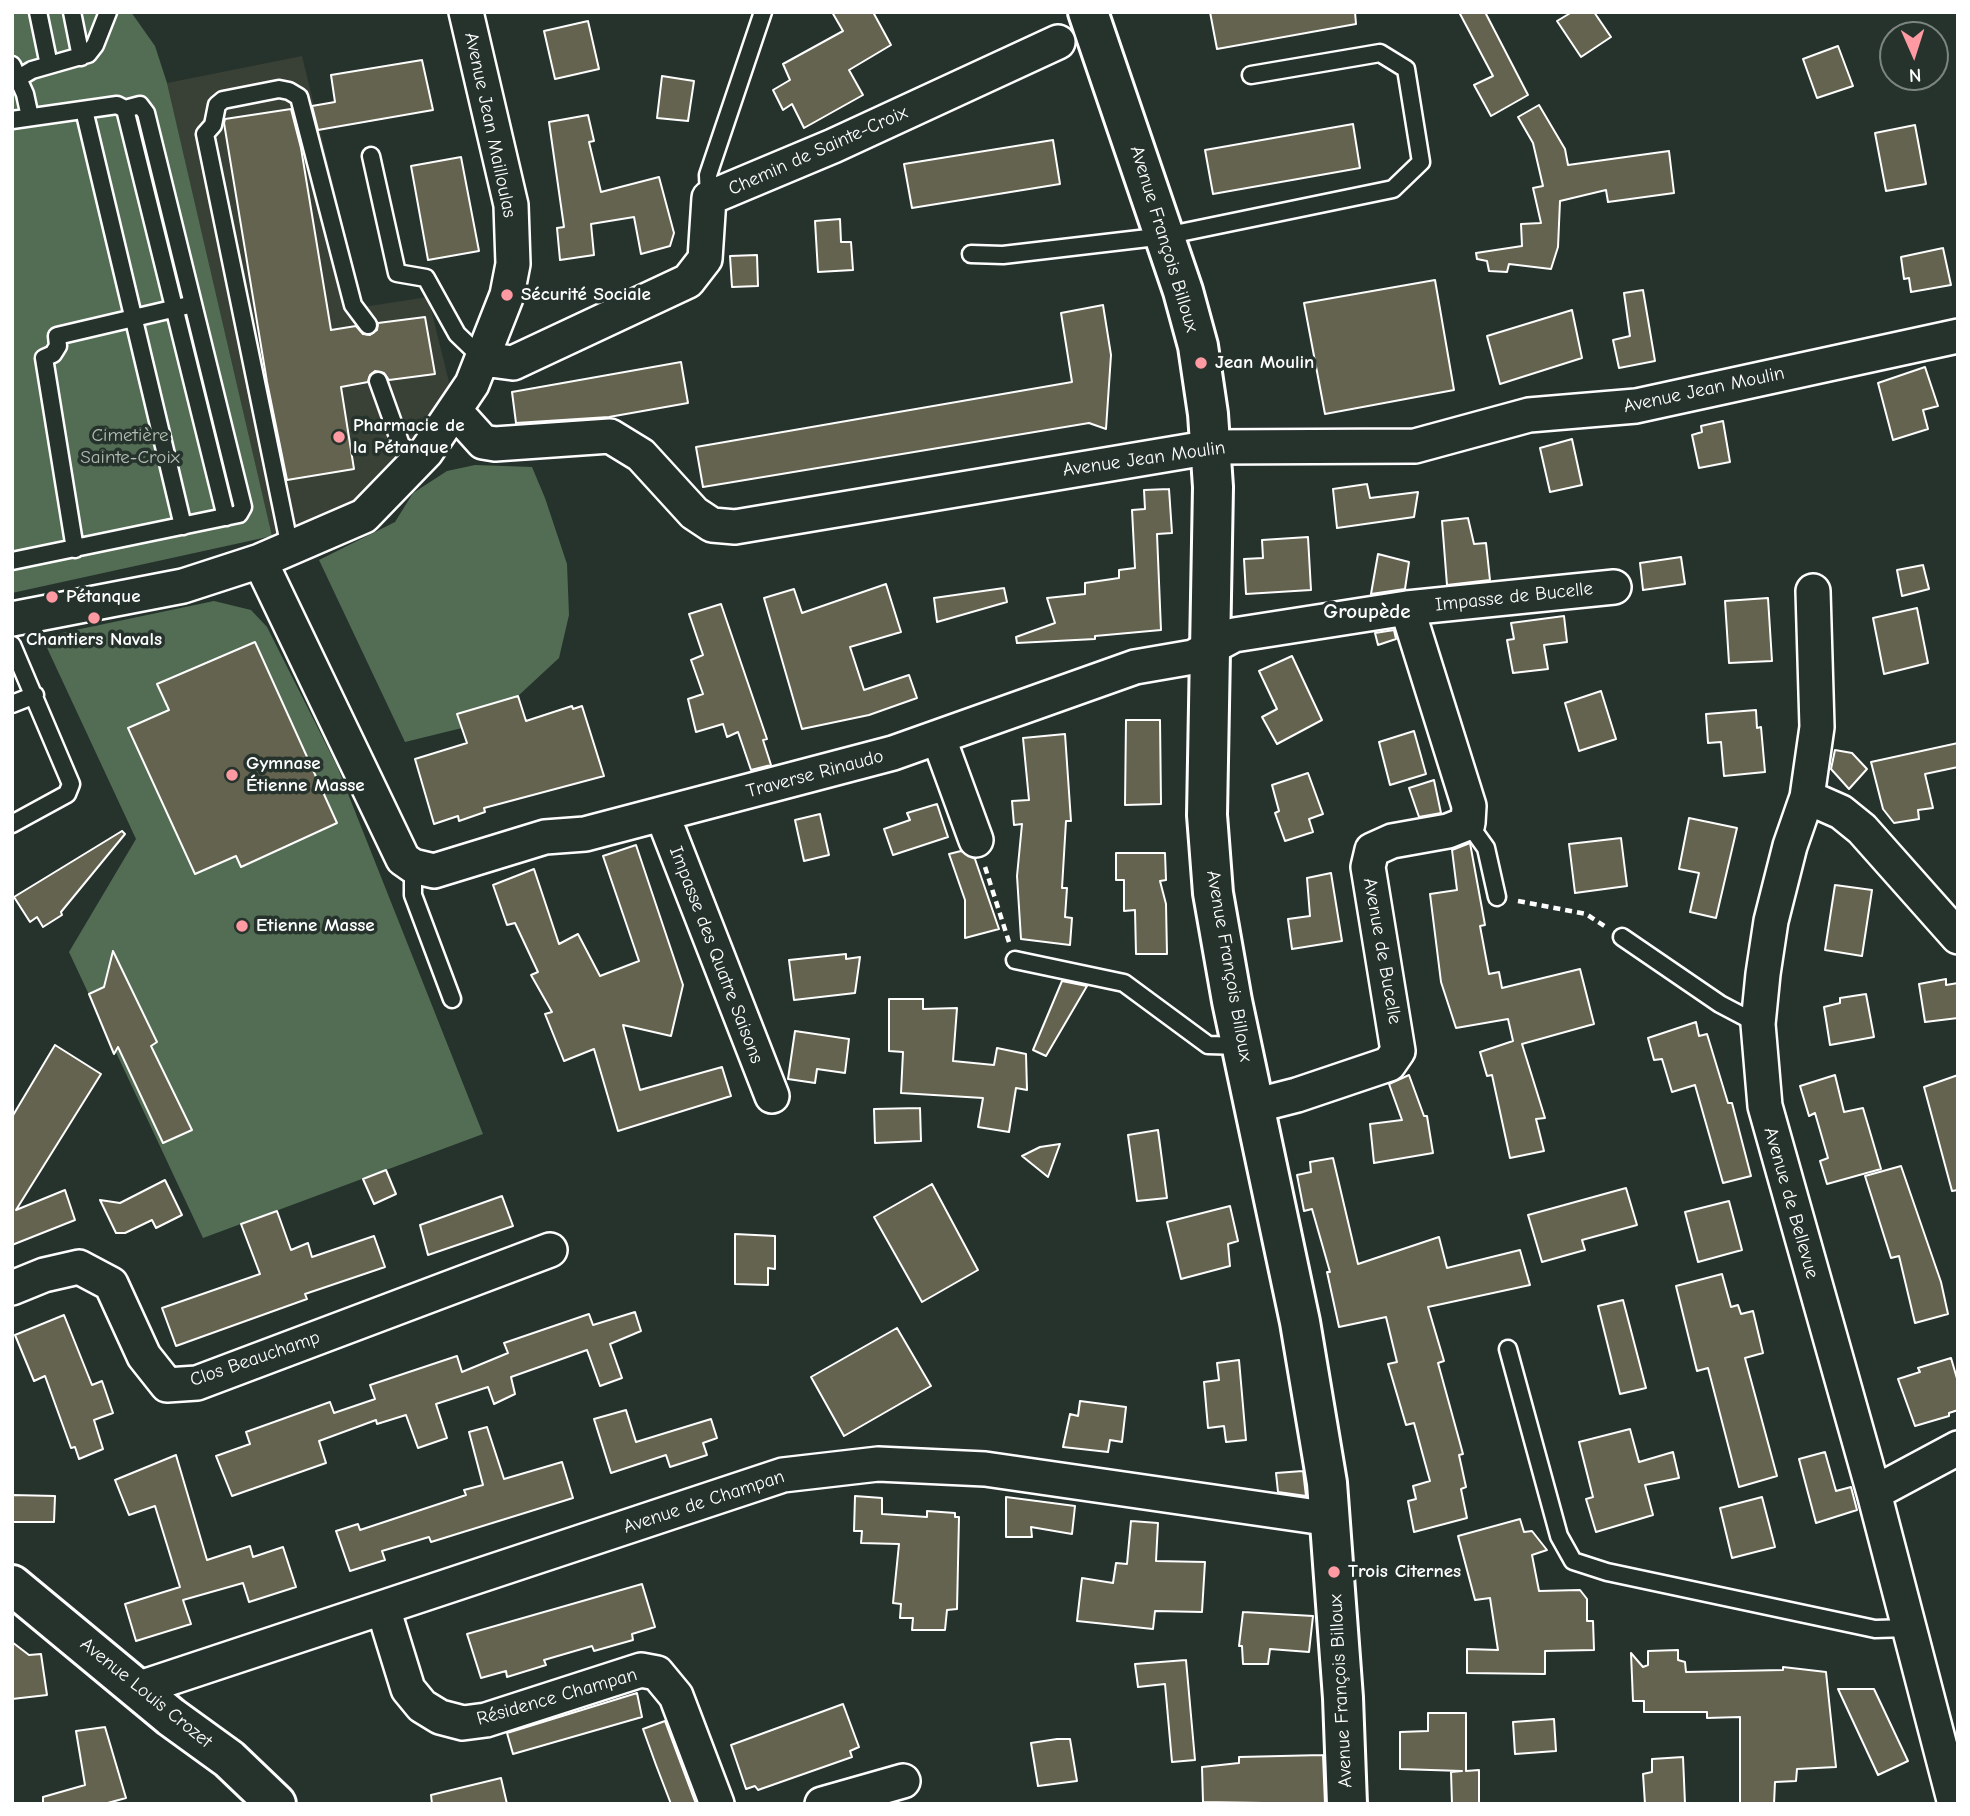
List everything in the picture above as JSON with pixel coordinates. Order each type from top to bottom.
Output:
[{"type":"street","name":"Avenue Jean Mailloulas","points":[[12,619],[183,586],[260,561],[364,516],[421,458],[456,412],[483,359],[508,295],[513,264],[511,205],[466,12]]},
{"type":"street","name":"Avenue François Billoux","points":[[1099,16],[1198,346],[1212,447],[1207,815],[1213,893],[1254,1106],[1300,1322],[1331,1519],[1347,1804]]},
{"type":"street","name":"Chemin de Sainte-Croix","points":[[483,359],[513,363],[688,281],[705,260],[709,198],[833,146],[1058,42]]},
{"type":"street","name":"Avenue Jean Moulin","points":[[456,412],[483,442],[495,444],[610,436],[641,455],[694,513],[712,525],[735,527],[1212,447],[1415,446],[1529,415],[1636,406],[1958,336]]},
{"type":"street","points":[[260,561],[403,859],[413,866]]},
{"type":"street","name":"Impasse de Bucelle","points":[[1210,647],[1234,635],[1407,607],[1614,587]]},
{"type":"street","name":"Avenue de Bellevue","points":[[1814,592],[1819,709],[1807,797],[1790,846],[1771,921],[1758,1024],[1760,1061],[1770,1133],[1874,1493],[1955,1804]]},
{"type":"street","points":[[1407,607],[1469,806],[1468,823]]},
{"type":"street","name":"Traverse Rinaudo","points":[[413,866],[434,871],[545,838],[585,834],[939,739],[1135,667],[1193,657],[1210,647]]},
{"type":"street","points":[[939,739],[976,840]]},
{"type":"street","points":[[1807,797],[1842,812],[1862,828],[1958,937]]},
{"type":"street","name":"Impasse des Quatre Saisons","points":[[662,814],[772,1096]]},
{"type":"street","name":"Avenue de Bucelle","points":[[1254,1106],[1297,1095],[1389,1064],[1398,1051],[1368,867],[1372,850],[1392,841],[1448,831],[1468,823]]},
{"type":"street","name":"Clos Beauchamp","points":[[12,1288],[44,1275],[79,1267],[111,1284],[144,1356],[167,1385],[197,1384],[550,1250]]},
{"type":"street","points":[[1874,1493],[1958,1448]]},
{"type":"street","name":"Avenue de Champan","points":[[140,1688],[783,1475],[878,1464],[985,1469],[1331,1519]]},
{"type":"street","name":"Avenue Louis Crozet","points":[[12,1586],[140,1688],[171,1717],[229,1759],[276,1804]]},
{"type":"street","name":"Résidence Champan","points":[[383,1608],[408,1689],[422,1706],[440,1717],[463,1723],[486,1720],[640,1670],[657,1673],[676,1696],[717,1804]]},
{"type":"street","points":[[822,1804],[903,1781]]},
{"type":"lane","points":[[38,12],[49,65]]},
{"type":"lane","points":[[72,12],[81,57]]},
{"type":"lane","points":[[30,117],[15,75],[81,57],[95,45],[108,12]]},
{"type":"lane","points":[[709,198],[708,175],[763,12]]},
{"type":"lane","points":[[971,254],[1003,255],[1165,236],[1393,189],[1422,162],[1406,69],[1380,53],[1251,75]]},
{"type":"lane","points":[[290,548],[205,134],[213,125],[217,106],[223,100],[278,89],[299,97],[353,305],[368,325]]},
{"type":"lane","points":[[12,120],[117,104],[125,109],[226,517]]},
{"type":"lane","points":[[12,561],[239,514],[243,507],[146,113],[139,105],[125,109]]},
{"type":"lane","points":[[84,110],[183,526]]},
{"type":"lane","points":[[370,156],[397,273],[426,278],[457,334],[483,359]]},
{"type":"lane","points":[[75,549],[44,358],[58,346],[57,336],[193,305]]},
{"type":"lane","points":[[378,381],[401,445],[421,458]]},
{"type":"lane","points":[[12,645],[71,784],[67,794],[12,824]]},
{"type":"lane","points":[[12,704],[34,695]]},
{"type":"lane","points":[[1468,823],[1486,848],[1497,897]]},
{"type":"lane","points":[[413,866],[413,895],[452,999]]},
{"type":"lane","points":[[1622,937],[1720,1004],[1758,1024]]},
{"type":"lane","points":[[1015,960],[1124,983],[1208,1045],[1242,1046]]},
{"type":"lane","points":[[1508,1349],[1559,1536],[1573,1561],[1606,1572],[1875,1629],[1909,1628]]},
{"type":"path","points":[[976,840],[1015,960]]},
{"type":"path","points":[[1497,897],[1586,914],[1622,937]]},
{"type":"shaded area","points":[[302,56],[363,307],[428,297],[450,386],[424,431],[362,507],[320,524],[272,536],[167,83]]},
{"type":"green space","name":"Cimetière Sainte-Croix","points":[[12,12],[131,12],[155,46],[167,83],[272,536],[12,593]]},
{"type":"green space","points":[[475,465],[532,467],[567,564],[569,615],[559,658],[518,696],[458,714],[462,728],[405,742],[319,560],[395,522],[413,493],[447,471]]},
{"type":"green space","name":"Etienne Masse","points":[[214,601],[251,610],[267,627],[337,766],[483,1134],[203,1238],[69,952],[136,839],[42,637]]},
{"type":"building","points":[[832,12],[873,12],[891,45],[849,70],[863,95],[804,128],[792,104],[783,110],[773,90],[790,80],[783,64],[843,31]]},
{"type":"building","points":[[1210,12],[1355,12],[1356,24],[1217,49]]},
{"type":"building","points":[[1459,12],[1485,12],[1528,95],[1491,116],[1474,85],[1493,76]]},
{"type":"building","points":[[1572,12],[1594,12],[1611,37],[1581,57],[1557,21]]},
{"type":"building","points":[[588,21],[599,69],[555,79],[544,31]]},
{"type":"building","points":[[1838,46],[1853,86],[1817,98],[1803,59]]},
{"type":"building","points":[[422,60],[433,110],[318,130],[312,106],[335,102],[331,75]]},
{"type":"building","points":[[662,76],[694,81],[688,121],[657,118]]},
{"type":"building","points":[[1539,105],[1565,149],[1568,165],[1669,151],[1674,193],[1608,202],[1606,190],[1560,201],[1558,247],[1551,269],[1509,264],[1507,272],[1489,271],[1487,261],[1477,259],[1476,253],[1522,246],[1521,224],[1541,223],[1533,188],[1543,186],[1533,143],[1518,117]]},
{"type":"building","points":[[291,109],[301,148],[331,330],[356,326],[363,334],[370,335],[377,330],[378,323],[425,317],[435,374],[389,380],[384,373],[375,371],[368,382],[341,387],[354,469],[287,480],[267,382],[224,123],[225,119]]},
{"type":"building","points":[[588,115],[594,141],[589,142],[601,192],[659,177],[674,233],[670,246],[641,254],[634,217],[591,224],[594,255],[560,260],[557,228],[564,227],[549,122]]},
{"type":"building","points":[[1353,124],[1360,168],[1213,194],[1205,150]]},
{"type":"building","points":[[1915,125],[1926,184],[1886,191],[1875,133]]},
{"type":"building","points":[[1053,140],[1060,184],[912,208],[904,164]]},
{"type":"building","points":[[461,157],[479,251],[428,260],[411,166]]},
{"type":"building","points":[[840,219],[841,242],[851,242],[853,270],[818,272],[815,221]]},
{"type":"building","points":[[1943,248],[1951,285],[1911,292],[1909,278],[1904,279],[1901,257]]},
{"type":"building","points":[[757,255],[758,286],[732,287],[730,256]]},
{"type":"building","points":[[1435,280],[1454,390],[1325,414],[1304,303]]},
{"type":"building","points":[[1643,290],[1655,361],[1619,368],[1613,340],[1630,336],[1624,293]]},
{"type":"building","points":[[1103,305],[1111,355],[1106,429],[1089,423],[703,487],[696,447],[1072,382],[1061,313]]},
{"type":"building","points":[[1572,310],[1582,358],[1500,384],[1487,336]]},
{"type":"building","points":[[681,362],[688,403],[609,417],[516,423],[512,392]]},
{"type":"building","points":[[1925,367],[1938,406],[1923,410],[1928,429],[1893,440],[1878,383]]},
{"type":"building","points":[[1723,421],[1730,462],[1699,468],[1692,435],[1702,432],[1701,426]]},
{"type":"building","points":[[1572,439],[1582,485],[1550,492],[1540,448]]},
{"type":"building","points":[[1367,484],[1370,498],[1418,492],[1414,517],[1337,528],[1333,489]]},
{"type":"building","points":[[1169,489],[1172,533],[1157,534],[1161,630],[1095,636],[1095,639],[1017,643],[1016,637],[1055,623],[1047,598],[1085,594],[1085,583],[1119,578],[1119,570],[1135,568],[1132,510],[1145,509],[1144,490]]},
{"type":"building","points":[[1468,518],[1474,544],[1486,543],[1490,580],[1447,585],[1442,521]]},
{"type":"building","points":[[1308,537],[1311,590],[1246,594],[1244,559],[1263,558],[1262,540]]},
{"type":"building","points":[[1378,554],[1409,562],[1405,589],[1371,594]]},
{"type":"building","points":[[1681,557],[1685,584],[1643,590],[1640,563]]},
{"type":"building","points":[[1923,565],[1929,589],[1902,596],[1897,570]]},
{"type":"building","points":[[886,584],[901,632],[850,647],[864,690],[909,675],[917,698],[869,715],[802,729],[764,598],[794,589],[802,613]]},
{"type":"building","points":[[1004,588],[1007,602],[937,622],[934,598]]},
{"type":"building","points":[[1768,598],[1772,661],[1729,663],[1725,601]]},
{"type":"building","points":[[721,604],[767,739],[763,740],[771,765],[751,770],[738,732],[727,737],[723,724],[696,732],[688,699],[703,694],[691,660],[703,655],[689,614]]},
{"type":"building","points":[[1917,608],[1928,663],[1884,674],[1873,618]]},
{"type":"building","points":[[1564,616],[1567,642],[1544,645],[1548,669],[1513,673],[1507,640],[1514,639],[1511,623]]},
{"type":"building","points":[[1394,630],[1396,639],[1378,645],[1375,633]]},
{"type":"building","name":"Gymnase Étienne Masse","points":[[255,642],[337,823],[241,867],[236,856],[195,874],[128,728],[169,710],[157,684]]},
{"type":"building","points":[[1292,656],[1322,720],[1277,744],[1262,717],[1277,709],[1259,671]]},
{"type":"building","points":[[1601,691],[1616,739],[1579,751],[1565,703]]},
{"type":"building","points":[[518,696],[526,721],[572,706],[573,709],[582,706],[604,776],[484,808],[485,812],[459,821],[458,816],[434,824],[415,759],[467,743],[457,714]]},
{"type":"building","points":[[1756,710],[1757,728],[1761,727],[1765,772],[1724,776],[1721,742],[1708,743],[1706,714]]},
{"type":"building","points":[[1126,720],[1160,720],[1161,804],[1125,805]]},
{"type":"building","points":[[1414,731],[1426,774],[1390,785],[1379,742]]},
{"type":"building","points":[[1065,734],[1071,821],[1066,821],[1062,888],[1067,888],[1065,917],[1072,918],[1070,945],[1021,939],[1017,876],[1022,824],[1014,825],[1012,801],[1029,800],[1023,738]]},
{"type":"building","points":[[1958,743],[1958,767],[1925,774],[1933,808],[1918,810],[1919,819],[1894,823],[1883,809],[1871,762]]},
{"type":"building","points":[[1835,750],[1852,753],[1867,769],[1849,789],[1831,769]]},
{"type":"building","points":[[1308,773],[1323,814],[1309,819],[1313,832],[1285,841],[1275,813],[1279,811],[1272,785]]},
{"type":"building","points":[[1434,780],[1441,813],[1419,817],[1409,788]]},
{"type":"building","points":[[937,804],[948,837],[893,855],[884,829],[910,820],[907,813]]},
{"type":"building","points":[[820,814],[829,855],[804,861],[795,820]]},
{"type":"building","points":[[1689,818],[1737,828],[1716,918],[1690,912],[1699,873],[1679,869]]},
{"type":"building","points":[[122,831],[125,834],[61,912],[62,915],[43,927],[37,917],[30,922],[14,897]]},
{"type":"building","points":[[1621,838],[1627,886],[1575,893],[1569,844]]},
{"type":"building","points":[[1470,843],[1485,925],[1480,926],[1489,974],[1499,972],[1502,988],[1580,969],[1594,1024],[1522,1044],[1545,1118],[1536,1119],[1544,1151],[1510,1158],[1492,1075],[1487,1076],[1480,1052],[1513,1041],[1508,1019],[1456,1028],[1441,982],[1430,894],[1457,890],[1452,850]]},
{"type":"building","points":[[636,845],[683,985],[671,1036],[623,1025],[640,1090],[722,1067],[731,1096],[618,1131],[594,1049],[564,1061],[545,1014],[552,1012],[531,975],[538,972],[515,923],[507,925],[493,885],[534,869],[559,944],[578,934],[600,976],[639,961],[603,856]]},
{"type":"building","points":[[961,851],[975,859],[999,929],[965,938],[965,900],[949,854]]},
{"type":"building","points":[[1116,853],[1165,853],[1166,880],[1160,881],[1166,904],[1167,954],[1136,954],[1135,910],[1124,911],[1124,880],[1116,880]]},
{"type":"building","points":[[1331,873],[1342,941],[1292,949],[1288,919],[1310,916],[1307,878]]},
{"type":"building","points":[[1835,885],[1872,890],[1862,956],[1825,950]]},
{"type":"building","points":[[113,951],[157,1042],[151,1046],[192,1130],[163,1143],[118,1047],[114,1054],[89,994],[104,987]]},
{"type":"building","points":[[846,954],[846,959],[860,957],[855,993],[794,1000],[789,960]]},
{"type":"building","points":[[1946,979],[1946,985],[1958,983],[1958,1018],[1925,1022],[1919,984]]},
{"type":"building","points":[[1062,981],[1087,986],[1046,1056],[1033,1050]]},
{"type":"building","points":[[1866,994],[1874,1037],[1830,1045],[1824,1007],[1840,1003],[1840,998]]},
{"type":"building","points":[[889,999],[923,999],[923,1009],[957,1008],[953,1061],[994,1065],[997,1048],[1026,1054],[1027,1090],[1016,1088],[1009,1132],[978,1127],[983,1098],[901,1093],[903,1052],[889,1051]]},
{"type":"building","points":[[1696,1022],[1699,1036],[1707,1034],[1728,1103],[1732,1103],[1751,1176],[1723,1183],[1695,1085],[1672,1092],[1662,1059],[1654,1060],[1648,1038]]},
{"type":"building","points":[[795,1031],[849,1039],[845,1073],[817,1069],[815,1083],[788,1079]]},
{"type":"building","points":[[55,1045],[101,1074],[16,1210],[65,1190],[75,1220],[12,1245],[12,1117]]},
{"type":"building","points":[[1409,1075],[1424,1116],[1427,1116],[1433,1153],[1374,1163],[1370,1124],[1402,1120],[1389,1084]]},
{"type":"building","points":[[1835,1075],[1844,1112],[1863,1108],[1881,1169],[1827,1184],[1820,1161],[1828,1158],[1815,1113],[1809,1116],[1800,1086]]},
{"type":"building","points":[[1958,1075],[1958,1190],[1952,1191],[1924,1087]]},
{"type":"building","points":[[920,1108],[921,1141],[875,1143],[874,1109]]},
{"type":"building","points":[[1158,1130],[1167,1198],[1137,1201],[1128,1135]]},
{"type":"building","points":[[1060,1144],[1048,1177],[1022,1156],[1040,1147]]},
{"type":"building","points":[[1333,1158],[1358,1264],[1439,1237],[1447,1268],[1520,1250],[1530,1285],[1428,1307],[1444,1361],[1438,1363],[1463,1454],[1459,1455],[1466,1487],[1461,1489],[1467,1518],[1414,1532],[1408,1501],[1416,1499],[1413,1486],[1430,1481],[1414,1423],[1406,1425],[1388,1364],[1397,1362],[1386,1317],[1339,1327],[1327,1272],[1330,1272],[1312,1209],[1304,1211],[1297,1175],[1311,1172],[1310,1162]]},
{"type":"building","points":[[1901,1166],[1941,1282],[1948,1314],[1915,1323],[1899,1256],[1891,1258],[1865,1176]]},
{"type":"building","points":[[386,1170],[396,1194],[374,1204],[363,1179]]},
{"type":"building","points":[[165,1180],[182,1215],[156,1228],[152,1220],[125,1233],[116,1233],[100,1200],[120,1203]]},
{"type":"building","points":[[932,1184],[978,1270],[922,1302],[874,1217]]},
{"type":"building","points":[[1626,1188],[1637,1225],[1582,1240],[1585,1250],[1542,1262],[1528,1215]]},
{"type":"building","points":[[502,1196],[513,1226],[428,1255],[420,1225]]},
{"type":"building","points":[[1729,1201],[1742,1250],[1698,1262],[1685,1212]]},
{"type":"building","points":[[1230,1206],[1238,1241],[1228,1244],[1230,1266],[1181,1279],[1167,1222]]},
{"type":"building","points":[[277,1211],[291,1250],[308,1243],[312,1257],[374,1236],[385,1267],[305,1294],[307,1299],[176,1346],[162,1308],[260,1274],[241,1224]]},
{"type":"building","points":[[735,1234],[775,1236],[775,1269],[768,1268],[768,1285],[735,1284]]},
{"type":"building","points":[[1722,1274],[1731,1307],[1738,1305],[1741,1314],[1753,1311],[1763,1353],[1745,1358],[1777,1476],[1739,1487],[1708,1368],[1697,1371],[1676,1286]]},
{"type":"building","points":[[1623,1300],[1646,1388],[1620,1394],[1598,1306]]},
{"type":"building","points":[[635,1312],[641,1331],[610,1344],[622,1378],[600,1386],[587,1350],[511,1377],[515,1394],[494,1404],[488,1387],[436,1404],[447,1438],[418,1448],[406,1415],[377,1424],[376,1420],[319,1441],[326,1463],[232,1496],[216,1456],[250,1444],[246,1432],[330,1402],[334,1413],[375,1399],[370,1385],[457,1356],[462,1372],[508,1353],[504,1343],[589,1314],[593,1325]]},
{"type":"building","points":[[64,1315],[92,1385],[102,1381],[113,1413],[94,1420],[103,1449],[79,1459],[75,1447],[71,1448],[45,1376],[34,1381],[15,1335]]},
{"type":"building","points":[[897,1328],[931,1386],[844,1436],[811,1377]]},
{"type":"building","points":[[1951,1358],[1958,1382],[1958,1410],[1949,1413],[1949,1416],[1915,1426],[1898,1379],[1920,1372],[1918,1368]]},
{"type":"building","points":[[1239,1360],[1246,1440],[1226,1442],[1224,1426],[1208,1428],[1204,1382],[1219,1380],[1217,1363]]},
{"type":"building","points":[[1080,1401],[1126,1407],[1122,1442],[1110,1440],[1108,1452],[1063,1447],[1070,1414],[1078,1416]]},
{"type":"building","points":[[626,1410],[636,1442],[711,1419],[717,1438],[703,1443],[707,1455],[670,1467],[666,1455],[611,1473],[594,1419]]},
{"type":"building","points":[[487,1427],[504,1479],[562,1462],[573,1498],[431,1542],[429,1537],[382,1551],[385,1560],[350,1571],[336,1531],[358,1524],[360,1530],[466,1495],[464,1490],[483,1485],[469,1432]]},
{"type":"building","points":[[1630,1429],[1639,1462],[1673,1452],[1679,1478],[1645,1485],[1653,1515],[1596,1532],[1586,1499],[1593,1497],[1579,1442]]},
{"type":"building","points":[[1825,1452],[1836,1491],[1851,1487],[1857,1510],[1816,1523],[1799,1459]]},
{"type":"building","points":[[176,1455],[207,1560],[250,1546],[253,1557],[283,1547],[296,1587],[249,1602],[243,1583],[183,1600],[191,1624],[136,1641],[125,1604],[180,1587],[155,1506],[129,1515],[115,1480]]},
{"type":"building","points":[[1303,1471],[1306,1496],[1278,1492],[1276,1473]]},
{"type":"building","points":[[12,1495],[55,1496],[54,1522],[12,1522]]},
{"type":"building","points":[[855,1496],[882,1498],[882,1514],[927,1517],[927,1511],[955,1513],[955,1517],[959,1517],[957,1609],[947,1610],[945,1630],[912,1630],[913,1618],[900,1618],[901,1604],[893,1603],[899,1544],[861,1543],[862,1531],[854,1531]]},
{"type":"building","points":[[1006,1497],[1075,1506],[1072,1534],[1031,1527],[1032,1537],[1006,1537]]},
{"type":"building","points":[[1762,1497],[1775,1547],[1732,1558],[1720,1508]]},
{"type":"building","points":[[1520,1519],[1524,1532],[1532,1531],[1547,1550],[1532,1555],[1539,1591],[1580,1590],[1587,1599],[1587,1621],[1593,1621],[1594,1650],[1545,1651],[1545,1674],[1467,1673],[1467,1649],[1498,1650],[1490,1598],[1475,1600],[1458,1536]]},
{"type":"building","points":[[1131,1521],[1158,1523],[1156,1561],[1205,1562],[1202,1612],[1155,1611],[1153,1629],[1077,1621],[1082,1578],[1113,1583],[1116,1563],[1127,1564]]},
{"type":"building","points":[[642,1584],[655,1627],[632,1634],[633,1640],[594,1651],[592,1646],[544,1660],[546,1665],[507,1677],[506,1671],[481,1678],[467,1634]]},
{"type":"building","points":[[1243,1612],[1313,1616],[1309,1652],[1270,1649],[1268,1664],[1243,1664],[1242,1646],[1239,1646]]},
{"type":"building","points":[[12,1642],[29,1655],[41,1654],[47,1695],[12,1699]]},
{"type":"building","points":[[1678,1650],[1678,1660],[1685,1662],[1686,1672],[1783,1670],[1783,1667],[1826,1672],[1836,1767],[1797,1769],[1796,1781],[1775,1782],[1774,1804],[1740,1804],[1740,1717],[1707,1718],[1707,1712],[1644,1712],[1644,1701],[1633,1701],[1631,1653],[1643,1667],[1648,1665],[1648,1651]]},
{"type":"building","points":[[1186,1660],[1195,1760],[1172,1762],[1165,1684],[1138,1687],[1135,1664]]},
{"type":"building","points":[[1838,1689],[1874,1689],[1908,1761],[1878,1775]]},
{"type":"building","points":[[637,1693],[642,1717],[513,1754],[507,1733]]},
{"type":"building","points":[[843,1704],[859,1747],[850,1751],[852,1757],[758,1790],[755,1786],[746,1789],[731,1745]]},
{"type":"building","points":[[1428,1713],[1466,1713],[1466,1771],[1479,1770],[1479,1804],[1452,1804],[1451,1772],[1462,1771],[1400,1769],[1400,1732],[1428,1731]]},
{"type":"building","points":[[1554,1719],[1556,1751],[1515,1754],[1513,1722]]},
{"type":"building","points":[[665,1721],[696,1804],[671,1804],[656,1765],[643,1729]]},
{"type":"building","points":[[105,1727],[126,1798],[104,1804],[43,1804],[43,1797],[85,1785],[76,1731]]},
{"type":"building","points":[[1070,1739],[1077,1781],[1038,1786],[1031,1743]]},
{"type":"building","points":[[1323,1755],[1325,1804],[1203,1802],[1202,1767],[1239,1763],[1239,1757]]},
{"type":"building","points":[[1683,1757],[1685,1804],[1645,1804],[1643,1774],[1652,1772],[1652,1759]]},
{"type":"building","points":[[501,1778],[507,1804],[432,1804],[431,1795]]},
{"type":"place","name":"Sécurité Sociale","points":[[507,295]]},
{"type":"place","name":"Jean Moulin","points":[[1201,363]]},
{"type":"place","name":"Pharmacie de la Pétanque","points":[[339,437]]},
{"type":"place","name":"Pétanque","points":[[52,597]]},
{"type":"place","name":"Chantiers Navals","points":[[94,618]]},
{"type":"place","name":"Gymnase Étienne Masse","points":[[232,775]]},
{"type":"place","name":"Etienne Masse","points":[[242,926]]},
{"type":"place","name":"Trois Citernes","points":[[1334,1572]]},
{"type":"district","name":"Groupède","points":[[1367,612]]}]
